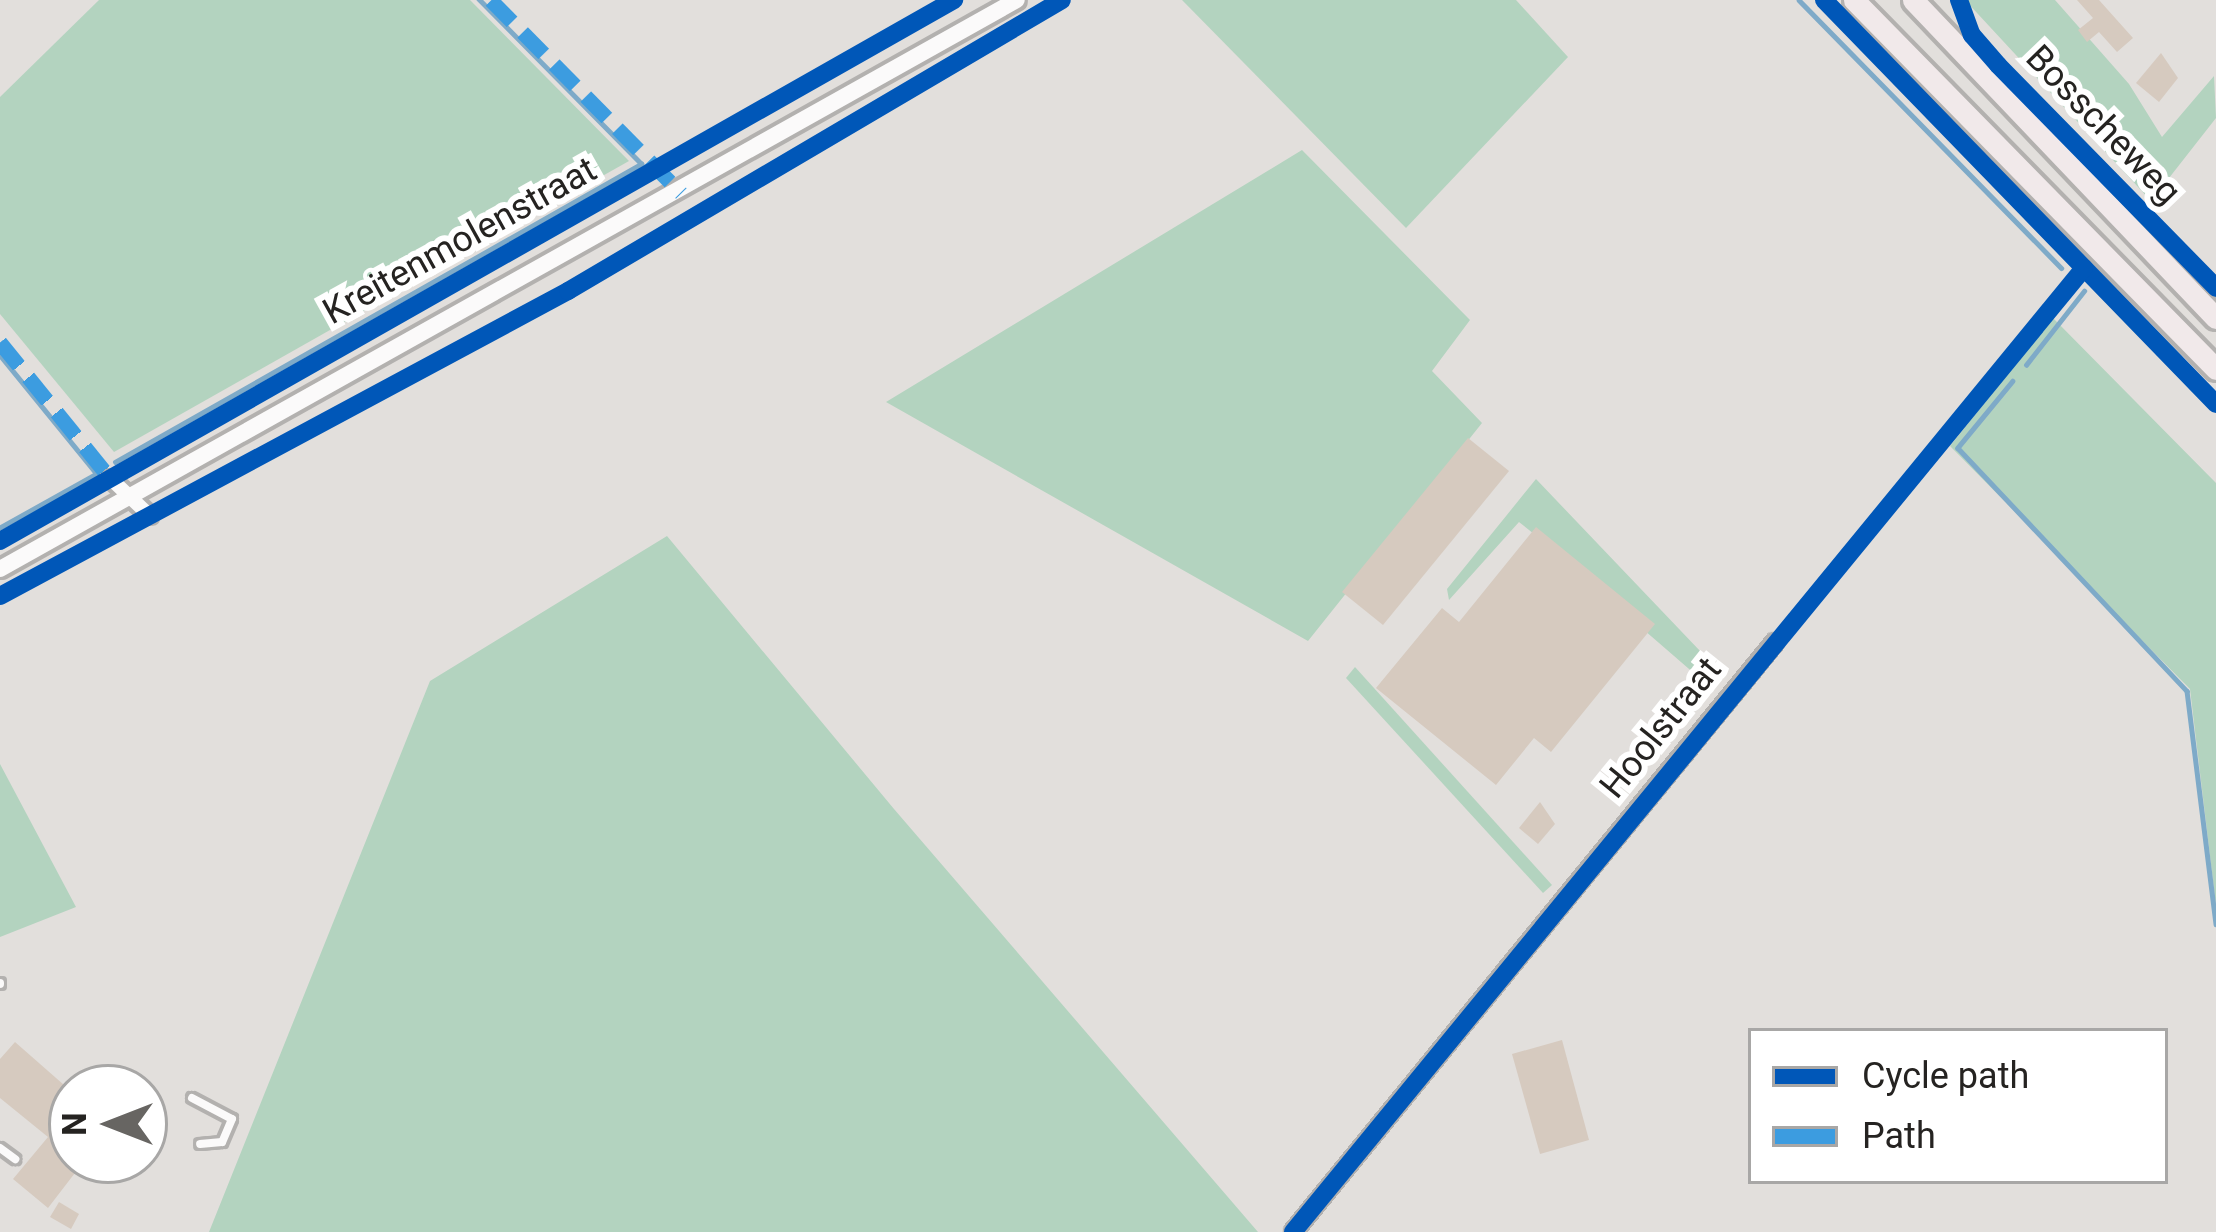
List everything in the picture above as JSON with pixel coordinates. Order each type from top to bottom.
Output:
[{"type":"main road","points":[[1854,0],[2216,369]]},
{"type":"main road","name":"Bosscheweg","points":[[1913,0],[2216,318]]},
{"type":"street","name":"Kreitenmolenstraat","points":[[0,568],[132,499],[1017,0]]},
{"type":"street","points":[[110,478],[150,516]]},
{"type":"street","name":"Hoolstraat","points":[[1293,1232],[1775,642]]},
{"type":"lane","points":[[192,1097],[232,1119],[221,1142],[200,1144]]},
{"type":"lane","points":[[0,1148],[15,1159]]},
{"type":"green space","points":[[99,0],[470,0],[629,161],[114,452],[0,314],[0,97]]},
{"type":"green space","points":[[1182,0],[1516,0],[1568,57],[1406,228]]},
{"type":"green space","points":[[1965,0],[2055,0],[2129,84],[2162,137],[2214,76],[2216,118],[2151,201]]},
{"type":"green space","points":[[1302,150],[1470,320],[1432,371],[1482,423],[1308,641],[886,402]]},
{"type":"green space","points":[[2053,318],[2216,483],[2216,906],[2190,689],[1950,446]]},
{"type":"green space","points":[[1536,479],[1722,674],[1711,688],[1644,630],[1648,625],[1519,522],[1449,600],[1447,589]]},
{"type":"green space","points":[[667,536],[894,809],[1258,1232],[209,1232],[430,681]]},
{"type":"green space","points":[[1355,667],[1552,885],[1543,893],[1346,678]]},
{"type":"green space","points":[[0,764],[76,907],[0,937]]},
{"type":"building","points":[[2077,0],[2099,0],[2133,38],[2117,52],[2099,32],[2087,42],[2078,30],[2093,18]]},
{"type":"building","points":[[2161,53],[2178,78],[2159,102],[2136,83]]},
{"type":"building","points":[[1468,438],[1509,471],[1383,625],[1342,592]]},
{"type":"building","points":[[1536,527],[1655,624],[1551,752],[1534,738],[1496,785],[1376,688],[1442,608],[1459,622]]},
{"type":"building","points":[[1540,802],[1555,824],[1538,844],[1519,828]]},
{"type":"building","points":[[1562,1040],[1589,1140],[1540,1154],[1512,1054]]},
{"type":"building","points":[[15,1042],[48,1071],[48,1137],[0,1098],[0,1059]]},
{"type":"building","points":[[48,1137],[48,1184],[66,1184],[48,1208],[13,1179]]},
{"type":"building","points":[[59,1202],[79,1214],[71,1229],[50,1217]]},
{"type":"waterway","points":[[115,462],[641,164],[479,0]]},
{"type":"waterway","points":[[1799,0],[2061,268]]},
{"type":"waterway","points":[[2026,365],[2084,291]]},
{"type":"waterway","points":[[0,355],[97,474],[0,528]]},
{"type":"waterway","points":[[2013,381],[1958,448],[2187,691],[2216,924]]},
{"type":"marked path","points":[[491,0],[681,193]]},
{"type":"marked path","points":[[0,342],[110,478]]},
{"type":"cycle path","points":[[0,541],[954,0]]},
{"type":"cycle path","points":[[0,596],[568,291],[1062,0]]},
{"type":"cycle path","points":[[1824,0],[2216,404]]},
{"type":"cycle path","points":[[1959,0],[1972,35],[1998,65],[2216,288]]},
{"type":"cycle path","points":[[1293,1232],[2084,268]]}]
